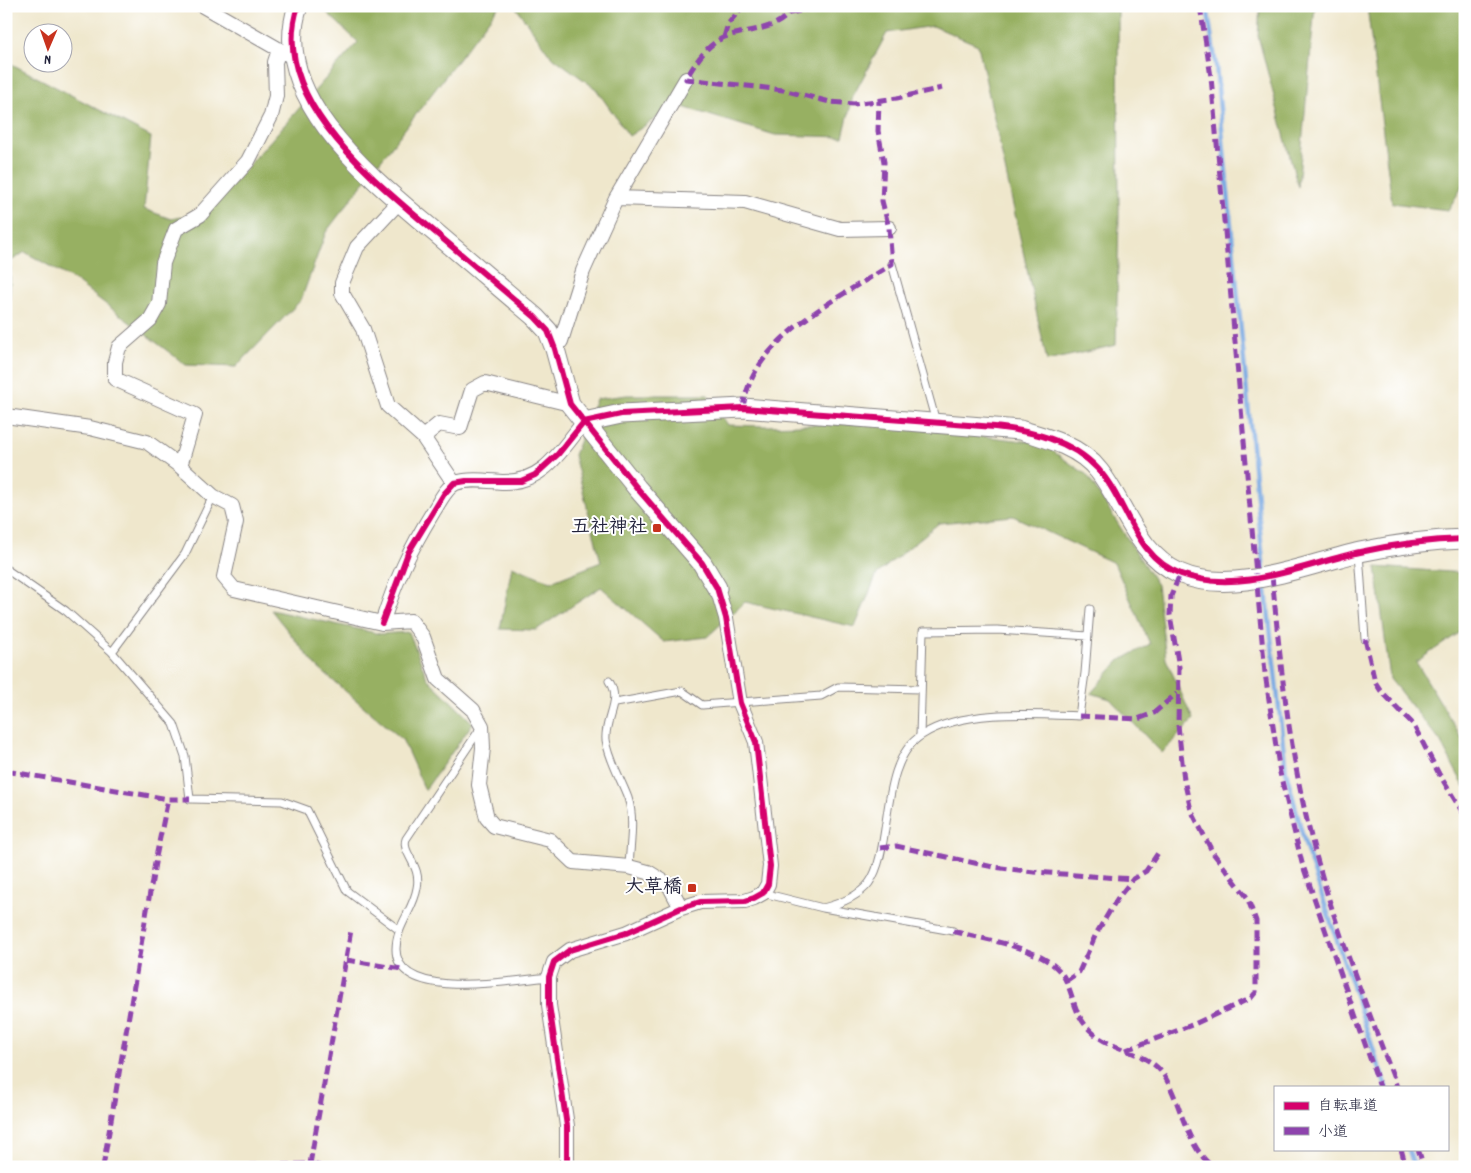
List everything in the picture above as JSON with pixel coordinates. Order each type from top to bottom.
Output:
[{"type":"street","points":[[203,6],[286,54],[316,110],[333,136],[358,166],[535,317],[548,331],[555,348],[570,404],[636,488],[702,563],[717,588],[726,618],[740,703],[756,742],[770,866],[768,884],[763,893],[745,901],[700,902],[680,908],[626,933],[570,950],[554,962],[549,977],[549,1006],[567,1126],[567,1167]]},
{"type":"street","points":[[180,466],[195,415],[115,379],[115,362],[120,347],[150,320],[159,304],[163,262],[176,229],[200,215],[248,162],[271,116],[276,96],[275,62],[286,54],[298,6]]},
{"type":"street","points":[[555,348],[562,341],[583,271],[616,198],[686,79]]},
{"type":"street","points":[[616,198],[745,202],[840,229],[889,228]]},
{"type":"street","points":[[399,202],[357,246],[342,283],[342,293],[363,328],[388,406],[423,437],[454,484]]},
{"type":"street","points":[[423,437],[439,424],[460,428],[472,390],[486,383],[570,404]]},
{"type":"street","points":[[382,623],[408,553],[444,494],[454,484],[466,481],[521,481],[535,475],[558,454],[584,422],[621,414],[743,408],[1020,430],[1051,439],[1079,453],[1098,470],[1145,547],[1161,562],[1180,574],[1202,580],[1238,582],[1359,552],[1418,541],[1465,539]]},
{"type":"street","points":[[6,416],[90,428],[146,442],[180,466],[213,496],[232,506],[236,522],[224,577],[234,589],[382,623],[411,621],[423,637],[438,679],[473,710],[482,726],[483,748],[479,785],[487,818],[494,826],[550,840],[573,862],[629,866],[660,878],[668,885],[680,908]]},
{"type":"lane","points":[[892,264],[936,422]]},
{"type":"lane","points":[[112,652],[185,554],[213,496]]},
{"type":"lane","points":[[1359,552],[1365,639]]},
{"type":"lane","points":[[6,569],[66,610],[112,652],[174,724],[185,756],[190,799],[282,801],[307,810],[347,891],[399,930]]},
{"type":"lane","points":[[823,908],[844,901],[869,883],[880,848],[888,805],[900,762],[920,736],[934,729],[971,719],[1035,714],[1079,716],[1090,609]]},
{"type":"lane","points":[[920,736],[923,631],[996,630],[1088,636]]},
{"type":"lane","points":[[609,681],[614,690],[614,703],[606,738],[632,818],[629,866]]},
{"type":"lane","points":[[614,703],[682,691],[702,704],[740,703],[820,696],[838,686],[920,689]]},
{"type":"lane","points":[[482,726],[404,844],[416,867],[418,883],[417,890],[399,930],[396,956],[402,969],[411,975],[446,985],[549,977]]},
{"type":"lane","points":[[763,893],[823,908],[953,931]]},
{"type":"green space","points":[[320,6],[499,6],[326,232],[301,300],[236,367],[186,365],[74,280],[25,252],[11,261],[6,383],[6,61],[22,69],[22,72],[27,72],[151,137],[144,209],[171,219],[208,211],[358,42]]},
{"type":"green space","points":[[515,6],[1118,6],[1119,217],[1116,345],[1047,361],[978,45],[933,26],[887,33],[853,96],[843,137],[775,135],[676,105],[629,136],[596,89],[550,55]]},
{"type":"green space","points":[[1260,6],[1315,6],[1298,187],[1258,36]]},
{"type":"green space","points":[[1367,6],[1465,6],[1465,182],[1448,210],[1392,203]]},
{"type":"green space","points":[[627,395],[708,395],[728,425],[766,426],[868,423],[1041,443],[1087,475],[1157,585],[1166,659],[1193,720],[1162,753],[1110,699],[1091,693],[1119,661],[1150,644],[1114,563],[1013,516],[939,523],[877,574],[855,627],[745,602],[707,637],[664,642],[601,587],[536,630],[500,629],[512,566],[551,582],[601,562],[574,455],[596,399]]},
{"type":"green space","points":[[1376,567],[1465,573],[1465,629],[1416,662],[1465,743],[1465,788],[1440,741],[1390,679]]},
{"type":"green space","points":[[271,610],[380,634],[409,632],[427,678],[473,723],[425,790],[402,739],[317,667]]},
{"type":"waterway","points":[[1207,6],[1216,66],[1264,572]]},
{"type":"waterway","points":[[1265,582],[1286,771],[1306,848],[1386,1086]]},
{"type":"waterway","points":[[1408,1150],[1415,1167]]},
{"type":"marked path","points":[[724,37],[728,24],[743,6]]},
{"type":"marked path","points":[[793,6],[781,21],[773,25],[734,34],[713,44],[702,55],[686,79],[783,90],[830,102],[854,104],[897,98],[942,88]]},
{"type":"marked path","points":[[790,13],[824,6]]},
{"type":"marked path","points":[[1200,6],[1211,77],[1265,673],[1280,773],[1302,863],[1380,1086]]},
{"type":"marked path","points":[[743,408],[750,383],[762,361],[780,341],[823,306],[892,264],[889,228],[882,201],[884,162],[878,131],[879,101]]},
{"type":"marked path","points":[[1126,1050],[1192,1025],[1251,998],[1256,992],[1256,921],[1247,897],[1213,853],[1191,810],[1184,780],[1178,725],[1179,667],[1170,615],[1171,596],[1180,574]]},
{"type":"marked path","points":[[1272,575],[1288,721],[1309,830],[1336,922],[1397,1086]]},
{"type":"marked path","points":[[1365,639],[1375,682],[1381,691],[1413,724],[1439,774],[1465,816]]},
{"type":"marked path","points":[[1079,716],[1138,719],[1154,713],[1177,693]]},
{"type":"marked path","points":[[6,771],[168,799],[190,799]]},
{"type":"marked path","points":[[103,1167],[156,857],[168,799]]},
{"type":"marked path","points":[[880,848],[896,846],[993,867],[1133,879]]},
{"type":"marked path","points":[[1066,981],[1079,972],[1096,934],[1117,899],[1133,879],[1146,871],[1158,853]]},
{"type":"marked path","points":[[310,1164],[351,930]]},
{"type":"marked path","points":[[953,931],[1015,947],[1046,960],[1057,968],[1065,979],[1082,1020],[1092,1032],[1110,1044],[1141,1057],[1158,1068],[1171,1088],[1196,1148],[1213,1167]]},
{"type":"marked path","points":[[346,960],[402,969]]},
{"type":"marked path","points":[[1401,1150],[1406,1167]]},
{"type":"marked path","points":[[1418,1150],[1424,1167]]},
{"type":"marked path","points":[[175,1167],[310,1164],[327,1167]]},
{"type":"cycle path","points":[[298,6],[293,40],[298,73],[312,105],[332,134],[357,163],[384,189],[535,317],[548,331],[555,349],[570,404],[637,488],[702,563],[717,588],[726,618],[740,703],[756,742],[770,866],[768,884],[763,893],[745,901],[700,902],[681,908],[626,933],[570,950],[554,962],[549,977],[549,1005],[567,1126],[567,1167]]},
{"type":"cycle path","points":[[382,623],[408,553],[444,494],[454,483],[466,481],[521,481],[535,475],[558,454],[584,422],[621,414],[743,408],[995,427],[1037,434],[1076,451],[1098,469],[1117,497],[1133,528],[1152,555],[1165,566],[1181,574],[1203,580],[1248,580],[1386,547],[1425,541],[1465,539]]},
{"type":"place","name":"五社神社","points":[[657,528]]},
{"type":"place","name":"大草橋","points":[[692,888]]}]
